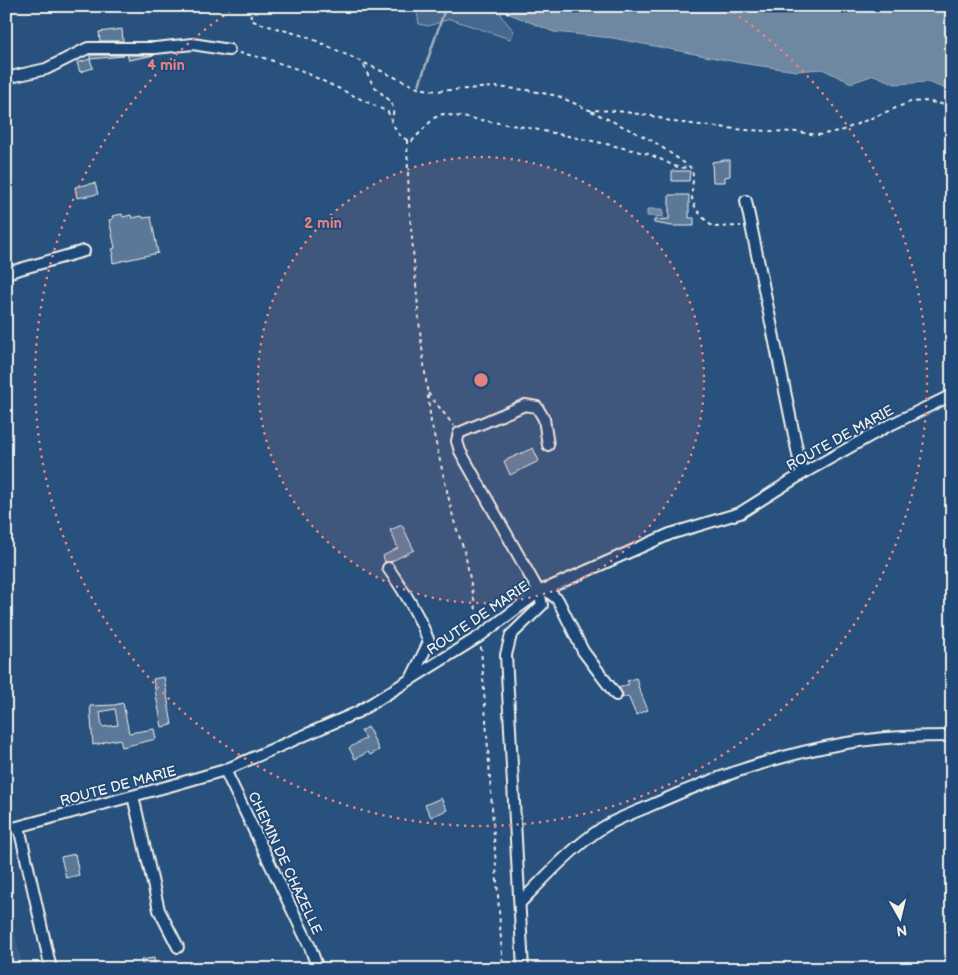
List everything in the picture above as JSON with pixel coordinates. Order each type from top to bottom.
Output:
[{"type":"street","points":[[6,78],[46,70],[88,48],[155,48],[193,44],[228,50]]},
{"type":"street","points":[[6,68],[21,75]]},
{"type":"street","points":[[746,201],[802,474]]},
{"type":"street","points":[[6,273],[84,251]]},
{"type":"street","name":"ROUTE DE MARIE","points":[[6,830],[226,770],[358,712],[480,636],[542,591],[670,534],[740,513],[802,474],[886,427],[952,395]]},
{"type":"street","points":[[548,446],[544,419],[537,407],[525,405],[459,432],[457,441],[460,451],[542,591],[558,600],[583,651],[616,695]]},
{"type":"street","points":[[388,568],[406,594],[421,621],[429,642],[412,678]]},
{"type":"street","points":[[523,969],[521,902],[514,813],[506,656],[511,635],[542,605],[542,591]]},
{"type":"street","points":[[521,902],[554,868],[603,827],[694,786],[762,764],[825,748],[875,739],[952,736]]},
{"type":"street","name":"CHEMIN DE CHAZELLE","points":[[226,770],[310,947],[318,969]]},
{"type":"street","points":[[133,796],[159,910],[178,947]]},
{"type":"street","points":[[19,827],[51,969]]},
{"type":"path","points":[[250,6],[251,20],[308,37],[418,88],[436,91],[495,87],[527,90],[558,96],[653,141],[690,167],[693,171],[693,202],[706,221],[713,226],[752,227]]},
{"type":"path","points":[[228,50],[264,58],[300,70],[388,112],[398,134],[407,140],[412,141],[434,118],[443,114],[524,127],[602,143],[649,154],[679,168],[690,167]]},
{"type":"path","points":[[364,64],[375,86],[391,101],[394,113],[392,120]]},
{"type":"path","points":[[589,110],[618,111],[652,116],[674,122],[819,135],[843,130],[910,102],[925,100],[952,106]]},
{"type":"path","points":[[407,140],[409,204],[431,422],[454,521],[465,553],[480,636],[502,969]]},
{"type":"path","points":[[428,393],[459,432]]},
{"type":"shaded area","points":[[403,6],[490,6],[502,11],[501,16],[514,31],[510,39],[450,19],[428,26],[419,24],[417,12]]},
{"type":"shaded area","points":[[490,6],[952,6],[952,91],[927,82],[895,84],[874,75],[851,83],[822,69],[796,71],[741,63],[613,38],[554,32]]},
{"type":"shaded area","points":[[647,209],[663,209],[663,217],[647,216]]},
{"type":"shaded area","points":[[6,895],[23,969],[6,969]]},
{"type":"building","points":[[122,29],[123,41],[100,41],[99,32]]},
{"type":"building","points":[[90,55],[124,55],[124,56],[90,59]]},
{"type":"building","points":[[127,55],[155,55],[129,60]]},
{"type":"building","points":[[90,59],[93,68],[80,72],[77,63]]},
{"type":"building","points":[[730,160],[730,176],[725,177],[725,182],[713,182],[712,162]]},
{"type":"building","points":[[672,171],[690,171],[689,181],[672,181]]},
{"type":"building","points":[[95,183],[98,194],[77,198],[75,187]]},
{"type":"building","points":[[669,195],[689,195],[689,218],[694,218],[694,226],[672,226],[654,223],[654,220],[669,219]]},
{"type":"building","points":[[122,214],[123,217],[131,215],[132,218],[151,217],[158,253],[113,263],[112,254],[114,254],[112,249],[115,248],[109,220],[113,219],[112,216]]},
{"type":"building","points":[[533,448],[539,461],[510,475],[504,461]]},
{"type":"building","points":[[402,525],[414,550],[390,562],[385,562],[383,556],[398,548],[390,530]]},
{"type":"building","points":[[164,677],[172,725],[162,727],[153,679]]},
{"type":"building","points":[[636,678],[648,710],[636,715],[628,696],[622,698],[623,694],[619,688],[629,684],[627,681]]},
{"type":"building","points":[[123,703],[129,733],[154,729],[156,739],[122,747],[120,739],[93,745],[90,706]],"holes":[[[115,709],[118,725],[102,727],[100,712]]]},
{"type":"building","points":[[368,727],[379,750],[370,755],[368,752],[355,759],[349,748],[366,738],[361,731]]},
{"type":"building","points":[[441,798],[447,810],[431,817],[425,805]]},
{"type":"building","points":[[75,854],[79,875],[66,878],[61,857]]},
{"type":"building","points":[[154,958],[156,969],[143,969],[141,960]]},
{"type":"waterway","points":[[418,88],[446,6]]}]
